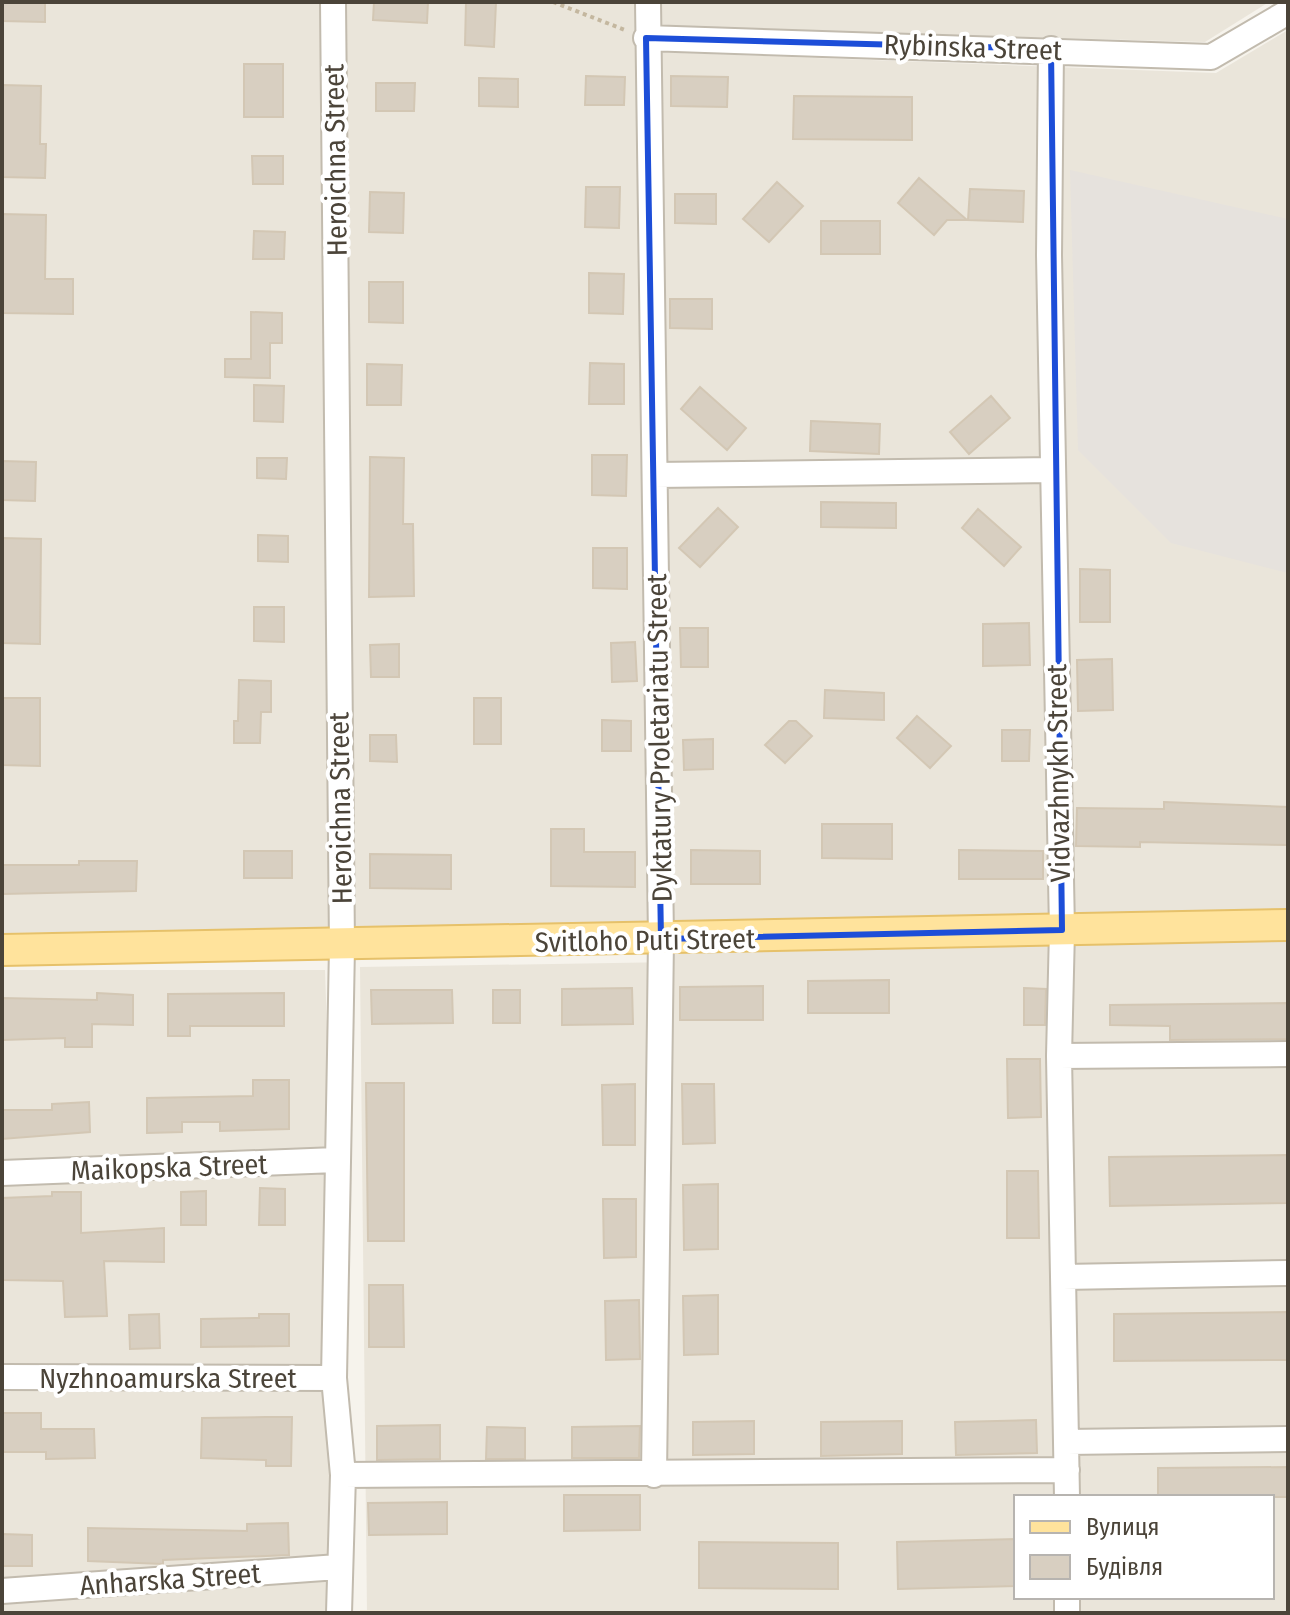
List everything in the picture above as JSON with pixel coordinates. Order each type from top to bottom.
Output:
[{"type":"main road","name":"Svitloho Puti Street","points":[[2,950],[342,946],[1288,925]]},
{"type":"street","name":"Heroichna Street","points":[[333,2],[342,946],[334,1378],[343,1475],[339,1613]]},
{"type":"street","name":"Dyktatury Proletariatu Street","points":[[648,2],[646,38],[661,939],[654,1475]]},
{"type":"street","name":"Rybinska Street","points":[[646,38],[1051,49],[1211,57],[1288,12]]},
{"type":"street","name":"Vidvazhnykh Street","points":[[1051,49],[1052,470],[1062,930],[1059,1056],[1067,1495]]},
{"type":"street","points":[[655,475],[1052,470]]},
{"type":"street","points":[[1059,1056],[1288,1054]]},
{"type":"street","name":"Maikopska Street","points":[[2,1173],[336,1160]]},
{"type":"street","points":[[1063,1277],[1288,1273]]},
{"type":"street","name":"Nyzhnoamurska Street","points":[[2,1377],[334,1378]]},
{"type":"street","points":[[1067,1442],[1288,1439]]},
{"type":"street","points":[[343,1475],[1067,1470]]},
{"type":"street","name":"Anharska Street","points":[[2,1591],[338,1567]]},
{"type":"path","points":[[553,2],[646,38]]},
{"type":"highlighted area","points":[[646,38],[1051,49],[1062,930],[661,939]]},
{"type":"shaded area","points":[[2,2],[1269,2],[1205,42],[635,26],[652,922],[2,933]]},
{"type":"shaded area","points":[[1288,30],[1288,1613],[367,1613],[360,967],[674,962],[656,52],[1216,73]]},
{"type":"shaded area","points":[[1070,170],[1288,219],[1288,573],[1171,543],[1078,450]]},
{"type":"shaded area","points":[[2,970],[325,970],[346,1613],[2,1613]]},
{"type":"shaded area","points":[[360,1610],[776,1613],[360,1613]]},
{"type":"building","points":[[2,2],[45,2],[45,22],[2,21]]},
{"type":"building","points":[[374,2],[428,2],[427,23],[373,20]]},
{"type":"building","points":[[466,2],[496,2],[494,47],[465,45]]},
{"type":"building","points":[[244,64],[283,64],[283,117],[244,117]]},
{"type":"building","points":[[586,76],[625,77],[624,105],[585,105]]},
{"type":"building","points":[[671,76],[728,77],[727,107],[671,106]]},
{"type":"building","points":[[479,78],[518,79],[518,107],[479,106]]},
{"type":"building","points":[[376,83],[415,83],[414,111],[376,111]]},
{"type":"building","points":[[2,85],[41,86],[40,144],[46,144],[45,178],[2,177]]},
{"type":"building","points":[[794,96],[912,97],[912,140],[793,139]]},
{"type":"building","points":[[252,156],[283,156],[283,184],[253,184]]},
{"type":"building","points":[[919,178],[967,220],[947,220],[934,235],[898,203]]},
{"type":"building","points":[[777,182],[803,206],[769,242],[743,219]]},
{"type":"building","points":[[586,187],[620,187],[619,228],[585,227]]},
{"type":"building","points":[[970,189],[1024,191],[1023,222],[968,220]]},
{"type":"building","points":[[370,192],[404,193],[403,233],[369,232]]},
{"type":"building","points":[[675,194],[716,194],[716,224],[675,223]]},
{"type":"building","points":[[2,214],[46,215],[45,279],[73,279],[73,314],[2,313]]},
{"type":"building","points":[[821,221],[880,221],[880,254],[821,254]]},
{"type":"building","points":[[254,231],[285,232],[284,259],[253,259]]},
{"type":"building","points":[[589,273],[624,274],[623,314],[589,313]]},
{"type":"building","points":[[369,282],[403,282],[403,323],[369,322]]},
{"type":"building","points":[[670,299],[712,299],[712,329],[670,328]]},
{"type":"building","points":[[251,312],[282,313],[282,343],[270,343],[270,378],[225,377],[225,359],[251,359]]},
{"type":"building","points":[[590,363],[624,364],[624,404],[589,404]]},
{"type":"building","points":[[367,364],[402,365],[401,405],[367,405]]},
{"type":"building","points":[[254,385],[284,386],[283,422],[254,421]]},
{"type":"building","points":[[700,387],[746,428],[727,450],[681,409]]},
{"type":"building","points":[[991,396],[1010,418],[969,454],[950,432]]},
{"type":"building","points":[[811,421],[880,424],[879,454],[810,451]]},
{"type":"building","points":[[592,455],[627,455],[626,496],[592,495]]},
{"type":"building","points":[[370,457],[404,458],[403,524],[413,524],[414,596],[369,597]]},
{"type":"building","points":[[257,458],[287,458],[286,479],[257,478]]},
{"type":"building","points":[[2,461],[36,462],[35,501],[2,500]]},
{"type":"building","points":[[821,502],[896,503],[896,528],[821,527]]},
{"type":"building","points":[[718,508],[738,527],[700,567],[679,548]]},
{"type":"building","points":[[978,509],[1021,547],[1004,566],[962,528]]},
{"type":"building","points":[[258,535],[288,536],[288,562],[258,561]]},
{"type":"building","points":[[2,538],[41,539],[40,644],[2,643]]},
{"type":"building","points":[[593,548],[627,548],[627,589],[593,588]]},
{"type":"building","points":[[1080,569],[1110,570],[1110,622],[1080,622]]},
{"type":"building","points":[[254,607],[284,607],[284,642],[254,641]]},
{"type":"building","points":[[1029,623],[1030,665],[983,666],[983,624]]},
{"type":"building","points":[[680,628],[708,628],[708,667],[681,667]]},
{"type":"building","points":[[635,642],[637,681],[612,682],[611,643]]},
{"type":"building","points":[[399,644],[399,677],[371,677],[370,645]]},
{"type":"building","points":[[1112,659],[1113,710],[1078,711],[1077,660]]},
{"type":"building","points":[[239,680],[271,681],[271,712],[261,712],[260,743],[234,743]]},
{"type":"building","points":[[825,690],[884,693],[884,720],[824,718]]},
{"type":"building","points":[[2,698],[40,698],[40,766],[2,765]]},
{"type":"building","points":[[474,698],[501,698],[501,744],[474,744]]},
{"type":"building","points":[[917,716],[951,746],[930,768],[897,738]]},
{"type":"building","points":[[602,720],[631,721],[631,751],[602,751]]},
{"type":"building","points":[[789,721],[796,721],[812,736],[785,763],[765,745]]},
{"type":"building","points":[[1002,730],[1030,730],[1029,761],[1002,761]]},
{"type":"building","points":[[370,735],[396,735],[397,762],[370,761]]},
{"type":"building","points":[[713,739],[713,769],[684,770],[683,740]]},
{"type":"building","points":[[1164,802],[1288,807],[1288,845],[1140,842],[1140,847],[1076,846],[1077,808],[1164,809]]},
{"type":"building","points":[[822,824],[892,824],[892,859],[822,858]]},
{"type":"building","points":[[551,829],[584,829],[584,852],[635,852],[635,887],[551,886]]},
{"type":"building","points":[[691,850],[760,851],[760,884],[691,884]]},
{"type":"building","points":[[959,850],[1043,851],[1043,879],[959,879]]},
{"type":"building","points":[[244,851],[292,851],[292,878],[244,878]]},
{"type":"building","points":[[370,854],[451,855],[451,889],[370,888]]},
{"type":"building","points":[[79,861],[137,861],[136,891],[3,894],[3,865],[79,865]]},
{"type":"building","points":[[889,980],[889,1013],[808,1013],[808,981]]},
{"type":"building","points":[[763,986],[763,1020],[680,1020],[680,987]]},
{"type":"building","points":[[632,988],[633,1024],[562,1025],[562,989]]},
{"type":"building","points":[[1024,988],[1046,989],[1045,1025],[1024,1025]]},
{"type":"building","points":[[371,990],[452,990],[453,1023],[372,1024]]},
{"type":"building","points":[[493,990],[520,990],[520,1023],[493,1023]]},
{"type":"building","points":[[97,993],[133,995],[133,1025],[92,1024],[92,1047],[65,1047],[65,1038],[3,1040],[2,998],[97,1000]]},
{"type":"building","points":[[284,993],[284,1026],[190,1026],[190,1036],[168,1036],[168,994]]},
{"type":"building","points":[[1288,1003],[1288,1039],[1170,1040],[1170,1026],[1110,1025],[1110,1005]]},
{"type":"building","points":[[1007,1059],[1040,1059],[1041,1117],[1008,1118]]},
{"type":"building","points":[[253,1080],[289,1080],[289,1129],[220,1131],[220,1122],[182,1122],[182,1132],[147,1133],[147,1098],[253,1096]]},
{"type":"building","points":[[366,1083],[404,1083],[404,1241],[368,1241]]},
{"type":"building","points":[[635,1084],[635,1145],[603,1145],[602,1085]]},
{"type":"building","points":[[682,1084],[714,1084],[715,1143],[683,1144]]},
{"type":"building","points":[[89,1102],[90,1132],[2,1139],[2,1110],[52,1110],[52,1104]]},
{"type":"building","points":[[1288,1155],[1288,1203],[1110,1206],[1109,1157]]},
{"type":"building","points":[[1007,1171],[1038,1171],[1039,1238],[1007,1238]]},
{"type":"building","points":[[718,1184],[718,1249],[684,1250],[683,1185]]},
{"type":"building","points":[[260,1188],[285,1189],[285,1225],[259,1225]]},
{"type":"building","points":[[206,1191],[206,1225],[181,1225],[181,1192]]},
{"type":"building","points":[[52,1192],[81,1192],[81,1233],[164,1228],[164,1262],[104,1261],[107,1316],[65,1317],[63,1281],[2,1280],[2,1198],[52,1196]]},
{"type":"building","points":[[603,1199],[636,1199],[636,1257],[604,1258]]},
{"type":"building","points":[[369,1285],[403,1285],[404,1347],[369,1347]]},
{"type":"building","points":[[718,1295],[718,1354],[684,1355],[683,1296]]},
{"type":"building","points":[[639,1300],[640,1359],[606,1360],[605,1301]]},
{"type":"building","points":[[1288,1312],[1288,1360],[1114,1361],[1114,1314]]},
{"type":"building","points":[[159,1314],[160,1348],[130,1349],[129,1315]]},
{"type":"building","points":[[259,1314],[289,1314],[289,1346],[201,1347],[201,1319],[259,1318]]},
{"type":"building","points":[[2,1413],[41,1413],[41,1429],[94,1429],[95,1458],[46,1459],[46,1452],[2,1452]]},
{"type":"building","points":[[292,1417],[291,1466],[266,1466],[266,1460],[201,1458],[202,1418]]},
{"type":"building","points":[[1036,1420],[1037,1453],[956,1455],[955,1422]]},
{"type":"building","points":[[754,1421],[754,1454],[693,1455],[693,1422]]},
{"type":"building","points":[[902,1421],[902,1454],[821,1456],[821,1422]]},
{"type":"building","points":[[440,1425],[440,1459],[377,1460],[377,1426]]},
{"type":"building","points":[[640,1426],[639,1458],[572,1458],[572,1427]]},
{"type":"building","points":[[487,1427],[525,1428],[525,1459],[486,1459]]},
{"type":"building","points":[[1288,1467],[1288,1497],[1158,1495],[1158,1468]]},
{"type":"building","points":[[564,1495],[640,1495],[640,1530],[564,1531]]},
{"type":"building","points":[[447,1502],[447,1534],[369,1535],[368,1503]]},
{"type":"building","points":[[288,1523],[289,1555],[163,1560],[163,1564],[88,1561],[88,1528],[247,1531],[247,1524]]},
{"type":"building","points":[[2,1534],[32,1535],[32,1566],[2,1566]]},
{"type":"building","points":[[1014,1539],[1014,1586],[898,1589],[897,1542]]},
{"type":"building","points":[[699,1542],[838,1543],[838,1589],[699,1588]]}]
